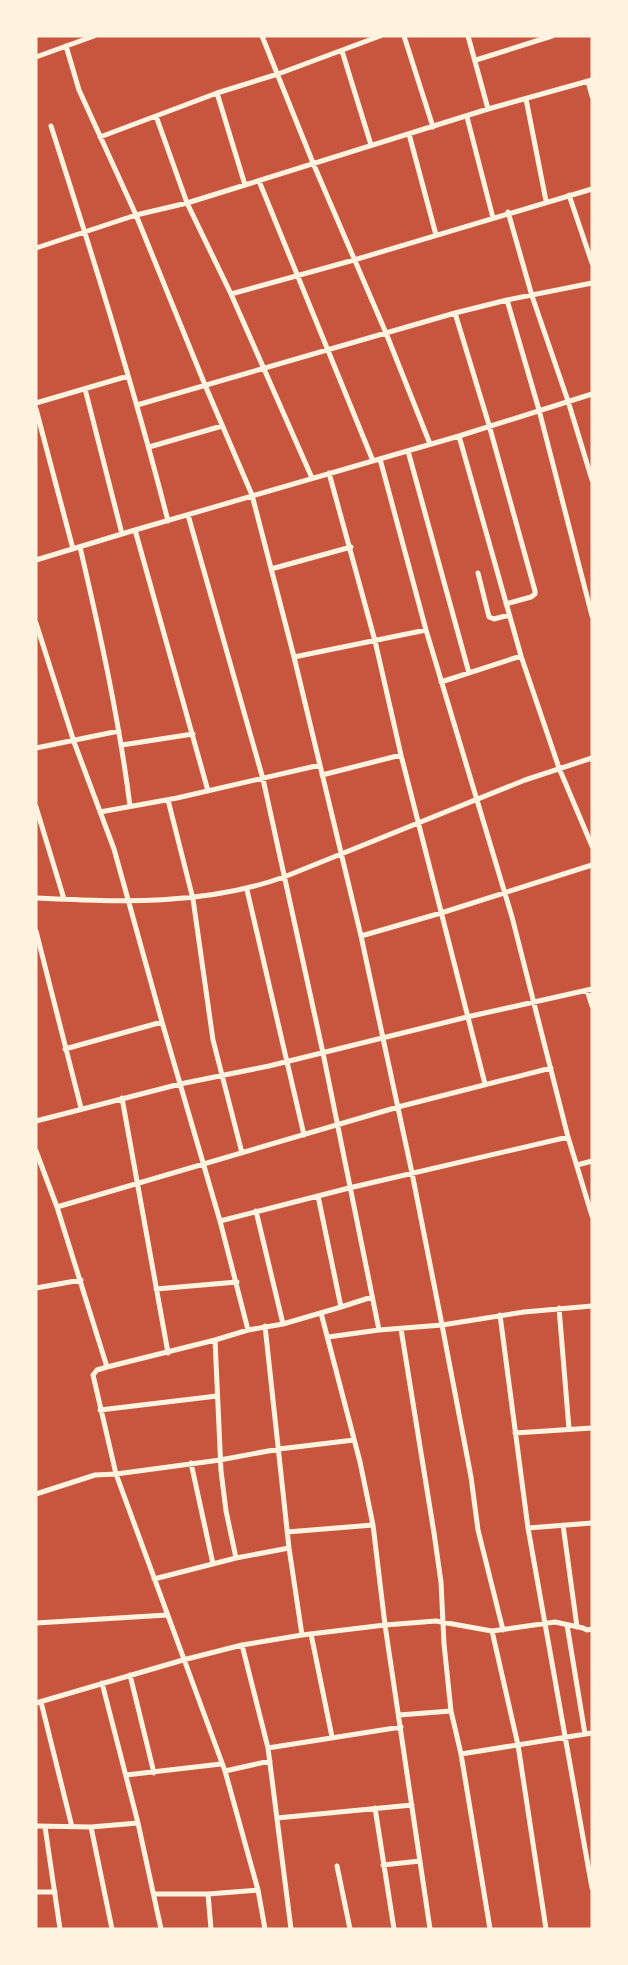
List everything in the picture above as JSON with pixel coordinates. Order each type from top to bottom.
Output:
[{"type":"street","points":[[36,57],[94,36]]},
{"type":"street","points":[[262,36],[313,163],[386,333],[430,444]]},
{"type":"street","points":[[100,137],[216,93],[278,74],[380,36]]},
{"type":"street","points":[[404,36],[433,127]]},
{"type":"street","points":[[468,36],[488,109]]},
{"type":"street","points":[[476,60],[552,36]]},
{"type":"street","points":[[66,46],[79,90],[136,215],[252,496],[294,657],[384,1037],[472,1477],[478,1530],[503,1630]]},
{"type":"street","points":[[342,51],[371,145]]},
{"type":"street","points":[[36,248],[136,215],[187,203],[245,186],[488,109],[590,81],[592,96]]},
{"type":"street","points":[[216,93],[245,186]]},
{"type":"street","points":[[526,99],[546,202]]},
{"type":"street","points":[[156,116],[187,203],[231,294],[312,478]]},
{"type":"street","points":[[467,117],[493,218]]},
{"type":"street","points":[[51,126],[137,405],[168,521]]},
{"type":"street","points":[[409,134],[436,235]]},
{"type":"street","points":[[259,181],[373,461]]},
{"type":"street","points":[[231,294],[354,260],[592,188]]},
{"type":"street","points":[[569,195],[592,264]]},
{"type":"street","points":[[508,212],[532,296],[568,401],[592,480]]},
{"type":"street","points":[[137,405],[455,313],[507,300],[592,283]]},
{"type":"street","points":[[507,300],[539,410],[590,600],[592,616]]},
{"type":"street","points":[[455,313],[489,425],[535,591],[535,594],[531,597],[506,604]]},
{"type":"street","points":[[36,403],[128,376]]},
{"type":"street","points":[[85,389],[122,534]]},
{"type":"street","points":[[36,560],[329,473],[380,460],[592,394]]},
{"type":"street","points":[[36,409],[73,549]]},
{"type":"street","points":[[149,447],[222,426]]},
{"type":"street","points":[[458,436],[521,656],[559,768],[592,846]]},
{"type":"street","points":[[408,451],[469,673]]},
{"type":"street","points":[[380,460],[426,630],[475,800],[504,892],[568,1137],[592,1216]]},
{"type":"street","points":[[329,473],[351,547],[418,824],[485,1084]]},
{"type":"street","points":[[188,515],[263,779],[323,1053],[379,1330]]},
{"type":"street","points":[[135,530],[208,791]]},
{"type":"street","points":[[80,547],[98,624],[122,745],[130,806]]},
{"type":"street","points":[[271,569],[351,547]]},
{"type":"street","points":[[478,573],[489,617],[494,619],[509,615]]},
{"type":"street","points":[[36,623],[74,742],[114,849],[237,1282],[248,1330]]},
{"type":"street","points":[[294,657],[426,630]]},
{"type":"street","points":[[441,682],[521,656]]},
{"type":"street","points":[[36,748],[74,742],[119,731]]},
{"type":"street","points":[[122,745],[193,734]]},
{"type":"street","points":[[322,775],[401,755]]},
{"type":"street","points":[[36,898],[128,902],[193,899],[247,890],[284,878],[475,800],[559,768],[592,758]]},
{"type":"street","points":[[100,812],[168,800],[320,765]]},
{"type":"street","points":[[168,800],[193,899],[210,1024],[242,1153]]},
{"type":"street","points":[[36,807],[64,899]]},
{"type":"street","points":[[361,936],[441,913],[592,865]]},
{"type":"street","points":[[247,890],[304,1135]]},
{"type":"street","points":[[36,931],[81,1108]]},
{"type":"street","points":[[36,1121],[180,1084],[287,1062],[467,1016],[534,1003],[589,989],[592,1006]]},
{"type":"street","points":[[65,1048],[162,1022]]},
{"type":"street","points":[[58,1207],[398,1107],[550,1068]]},
{"type":"street","points":[[122,1098],[168,1353]]},
{"type":"street","points":[[220,1221],[349,1188],[568,1137]]},
{"type":"street","points":[[36,1151],[58,1207],[107,1367]]},
{"type":"street","points":[[577,1165],[592,1161]]},
{"type":"street","points":[[318,1196],[341,1307]]},
{"type":"street","points":[[256,1211],[283,1324]]},
{"type":"street","points":[[36,1288],[81,1280]]},
{"type":"street","points":[[156,1289],[237,1282]]},
{"type":"street","points":[[265,1929],[258,1890],[225,1771],[116,1474],[93,1375],[97,1370],[107,1367],[168,1353],[248,1330],[283,1324],[372,1297]]},
{"type":"street","points":[[328,1337],[379,1330],[442,1325],[559,1308],[592,1306]]},
{"type":"street","points":[[559,1308],[569,1429]]},
{"type":"street","points":[[321,1313],[354,1440],[373,1525],[385,1625],[430,1929]]},
{"type":"street","points":[[500,1316],[528,1528],[592,1888]]},
{"type":"street","points":[[265,1326],[287,1532],[302,1635]]},
{"type":"street","points":[[402,1329],[441,1582],[451,1711],[461,1754],[490,1929]]},
{"type":"street","points":[[215,1340],[220,1460],[226,1511],[236,1558]]},
{"type":"street","points":[[100,1410],[218,1396]]},
{"type":"street","points":[[515,1433],[592,1428]]},
{"type":"street","points":[[36,1494],[95,1475],[116,1474],[220,1460],[279,1449],[354,1440]]},
{"type":"street","points":[[190,1463],[213,1564]]},
{"type":"street","points":[[528,1528],[592,1523]]},
{"type":"street","points":[[287,1532],[373,1525]]},
{"type":"street","points":[[563,1525],[577,1627]]},
{"type":"street","points":[[154,1579],[236,1558],[289,1548]]},
{"type":"street","points":[[36,1623],[167,1615]]},
{"type":"street","points":[[72,1827],[39,1702],[183,1660],[242,1645],[302,1635],[385,1625],[443,1622],[492,1631],[560,1622],[587,1630],[592,1629]]},
{"type":"street","points":[[566,1625],[585,1734]]},
{"type":"street","points":[[492,1631],[518,1745],[546,1929]]},
{"type":"street","points":[[311,1634],[332,1737]]},
{"type":"street","points":[[242,1645],[268,1748],[291,1929]]},
{"type":"street","points":[[130,1675],[154,1773]]},
{"type":"street","points":[[102,1683],[138,1823],[161,1929]]},
{"type":"street","points":[[399,1715],[451,1711]]},
{"type":"street","points":[[268,1748],[400,1727]]},
{"type":"street","points":[[461,1754],[592,1732]]},
{"type":"street","points":[[225,1771],[270,1761]]},
{"type":"street","points":[[126,1775],[221,1764]]},
{"type":"street","points":[[277,1818],[412,1805]]},
{"type":"street","points":[[375,1808],[394,1929]]},
{"type":"street","points":[[36,1826],[91,1827],[138,1823]]},
{"type":"street","points":[[45,1827],[60,1929]]},
{"type":"street","points":[[91,1827],[112,1929]]},
{"type":"street","points":[[384,1864],[420,1862]]},
{"type":"street","points":[[337,1866],[350,1929]]},
{"type":"street","points":[[154,1894],[208,1894],[258,1890]]},
{"type":"street","points":[[36,1892],[55,1892]]},
{"type":"street","points":[[208,1894],[211,1929]]}]
